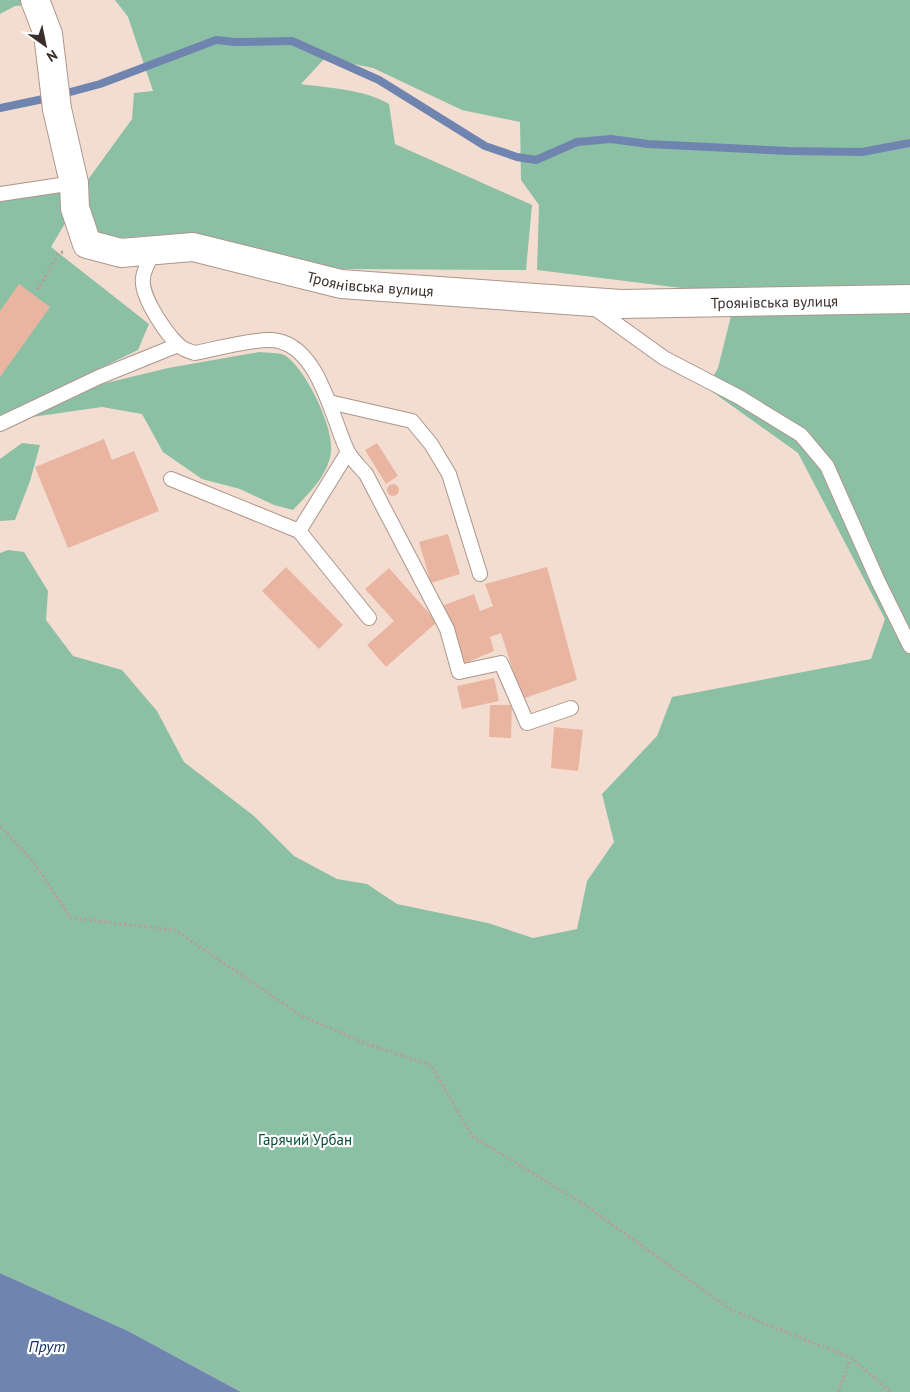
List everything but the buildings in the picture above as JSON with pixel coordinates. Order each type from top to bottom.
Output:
[{"type":"street","points":[[35,0],[48,34],[57,109],[74,183],[75,208],[87,244]]},
{"type":"street","name":"Троянівська вулиця","points":[[87,244],[121,253],[193,247],[341,284],[621,304],[910,299]]},
{"type":"lane","points":[[0,194],[74,183]]},
{"type":"lane","points":[[155,249],[143,277],[143,290],[155,313],[178,345],[195,353],[270,340],[289,344],[307,362],[323,384],[348,452],[366,474],[447,629],[459,672],[501,663],[527,723],[571,708]]},
{"type":"lane","points":[[585,300],[664,358],[739,397],[801,435],[827,466],[878,581],[910,646]]},
{"type":"lane","points":[[0,424],[98,377],[178,345]]},
{"type":"lane","points":[[329,402],[412,421],[431,444],[449,474],[480,574]]},
{"type":"lane","points":[[299,531],[348,452]]},
{"type":"lane","points":[[171,479],[299,531],[370,618]]},
{"type":"path","points":[[37,290],[59,253],[87,244]]},
{"type":"path","points":[[0,826],[32,860],[71,918],[175,930],[302,1016],[367,1044],[431,1065],[472,1136],[588,1206],[731,1310],[851,1358],[891,1392]]},
{"type":"path","points":[[838,1392],[851,1358]]},
{"type":"green space","points":[[0,0],[47,0],[45,4],[15,6],[0,14]]},
{"type":"green space","name":"Гарячий Урбан","points":[[115,0],[910,0],[910,1392],[241,1392],[128,1331],[0,1273],[0,553],[8,550],[24,552],[48,591],[46,620],[73,656],[122,670],[157,711],[184,762],[254,816],[294,856],[337,879],[367,884],[397,904],[488,923],[533,938],[577,929],[587,881],[614,842],[602,794],[657,736],[672,697],[871,659],[885,619],[798,453],[707,388],[718,368],[731,316],[721,293],[537,270],[539,205],[521,180],[520,122],[462,110],[373,68],[325,58],[301,84],[357,92],[389,104],[395,144],[532,205],[526,270],[342,269],[304,265],[192,233],[119,238],[99,233],[91,228],[87,221],[87,181],[132,119],[134,93],[153,91],[128,17]]},
{"type":"green space","points":[[58,189],[70,215],[51,247],[149,324],[138,350],[0,417],[0,202]]},
{"type":"green space","points":[[259,352],[277,353],[286,356],[294,363],[302,373],[317,400],[331,441],[329,461],[322,477],[293,510],[274,505],[240,489],[202,479],[163,452],[142,414],[102,407],[32,417],[102,384],[168,368]]},
{"type":"green space","points":[[22,443],[40,445],[30,481],[15,520],[0,521],[0,459]]},
{"type":"water","name":"Прут","points":[[0,1273],[128,1331],[241,1392],[0,1392]]},
{"type":"waterway","points":[[0,108],[100,84],[216,40],[235,42],[292,41],[379,80],[485,146],[517,157],[536,160],[577,142],[611,139],[648,144],[789,151],[862,152],[910,143]]}]
